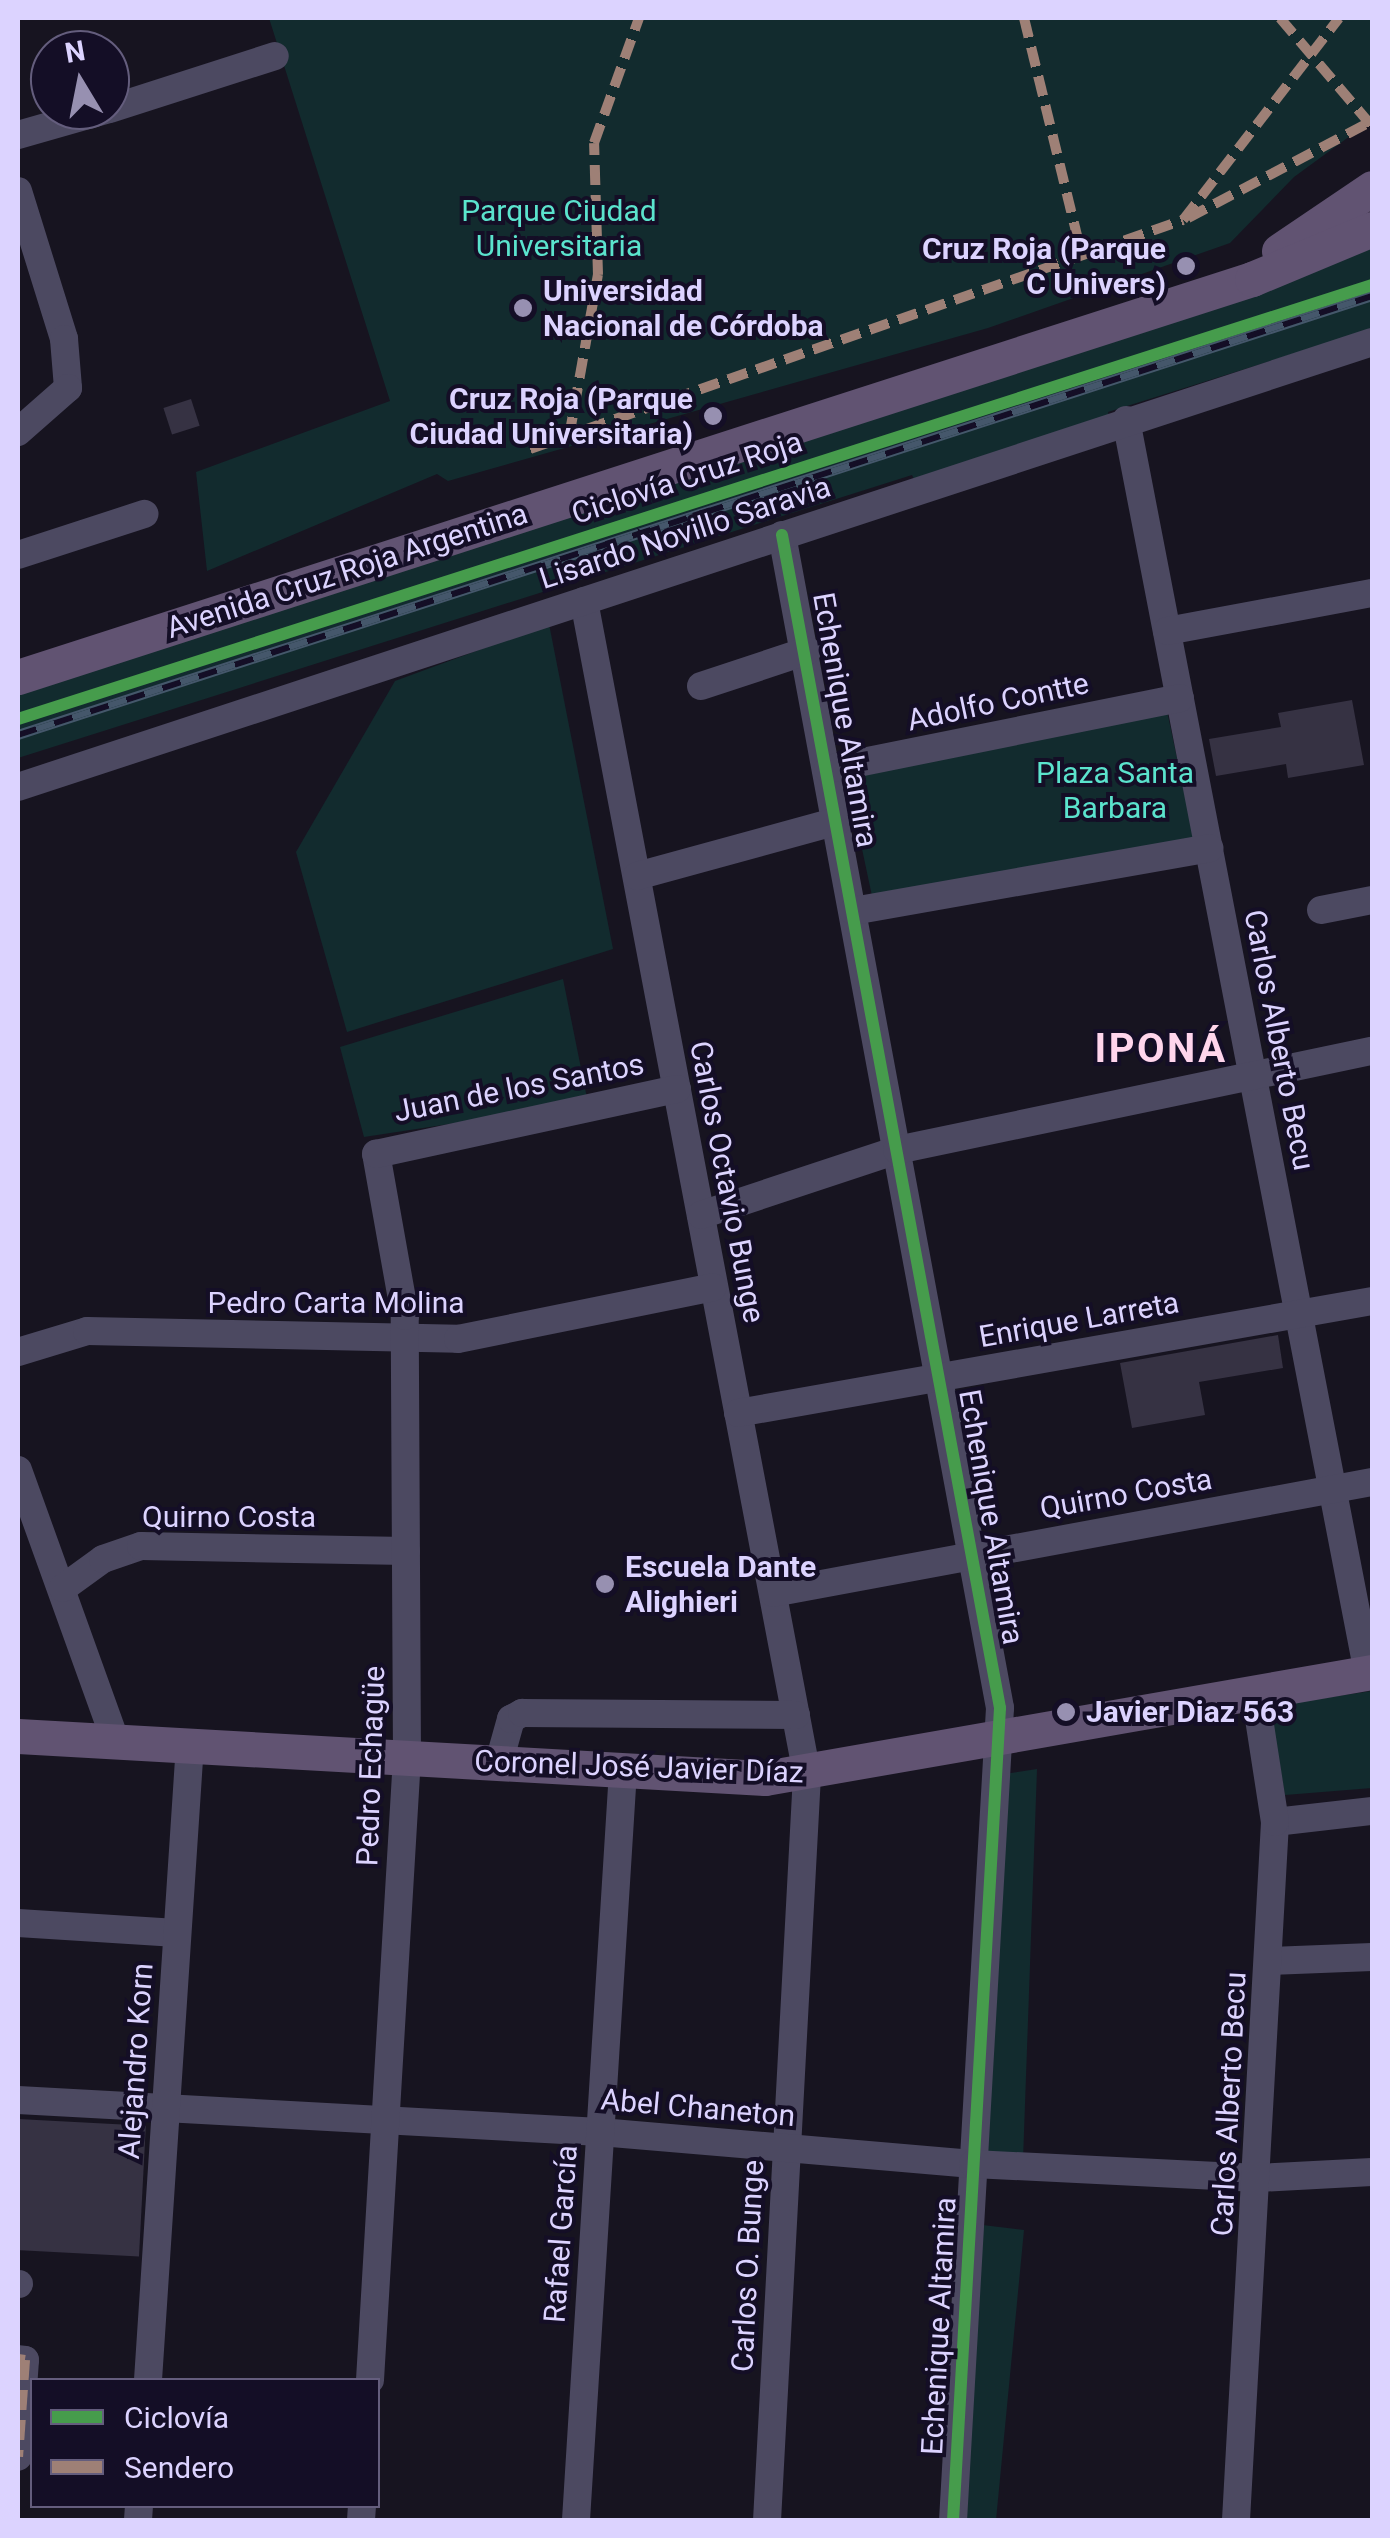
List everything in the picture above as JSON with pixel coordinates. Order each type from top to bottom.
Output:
[{"type":"main road","name":"Avenida Cruz Roja Argentina","points":[[1190,299],[1274,254],[1372,188]]},
{"type":"main road","name":"Avenida Cruz Roja Argentina","points":[[18,677],[1190,299],[1372,229]]},
{"type":"main road","name":"Coronel José Javier Díaz","points":[[18,1736],[623,1771],[808,1776],[1370,1672]]},
{"type":"street","points":[[130,102],[275,56]]},
{"type":"street","points":[[18,191],[64,339],[68,388],[18,432]]},
{"type":"street","name":"Lisardo Novillo Saravia","points":[[18,787],[1372,342]]},
{"type":"street","name":"Carlos Alberto Becu","points":[[1126,420],[1370,1672]]},
{"type":"street","points":[[18,555],[144,514]]},
{"type":"street","name":"Echenique Altamira","points":[[782,535],[807,650],[941,1377],[1002,1738],[953,2520]]},
{"type":"street","points":[[1167,631],[1372,593]]},
{"type":"street","name":"Carlos Octavio Bunge","points":[[584,601],[808,1776]]},
{"type":"street","points":[[701,686],[807,650]]},
{"type":"street","name":"Adolfo Contte","points":[[828,769],[1180,698]]},
{"type":"street","points":[[636,876],[838,821]]},
{"type":"street","points":[[853,911],[1209,848]]},
{"type":"street","points":[[1322,910],[1372,900]]},
{"type":"street","points":[[701,1215],[897,1150],[1372,1051]]},
{"type":"street","name":"Juan de los Santos","points":[[376,1154],[677,1089]]},
{"type":"street","name":"Pedro Echagüe","points":[[370,2378],[407,1758],[406,1342],[376,1154]]},
{"type":"street","name":"Pedro Carta Molina","points":[[18,1352],[87,1331],[406,1342],[485,1335],[713,1287]]},
{"type":"street","name":"Enrique Larreta","points":[[738,1413],[1372,1301]]},
{"type":"street","points":[[18,1470],[116,1742]]},
{"type":"street","name":"Quirno Costa","points":[[772,1593],[1372,1482]]},
{"type":"street","name":"Quirno Costa","points":[[63,1588],[103,1558],[140,1546],[406,1551]]},
{"type":"street","name":"Carlos Alberto Becu","points":[[1236,2520],[1275,1822],[1255,1692]]},
{"type":"street","points":[[499,1762],[511,1718],[522,1713],[796,1715]]},
{"type":"street","name":"Alejandro Korn","points":[[148,2378],[190,1746]]},
{"type":"street","name":"Rafael García","points":[[576,2520],[623,1771]]},
{"type":"street","name":"Carlos O. Bunge","points":[[767,2520],[808,1776]]},
{"type":"street","points":[[1275,1822],[1372,1811]]},
{"type":"street","points":[[18,1923],[177,1932]]},
{"type":"street","points":[[1269,1961],[1372,1958]]},
{"type":"street","name":"Abel Chaneton","points":[[18,2100],[600,2132],[973,2164],[1258,2178],[1372,2172]]},
{"type":"street","points":[[18,2360],[25,2360],[18,2457]]},
{"type":"green space","name":"Parque Ciudad Universitaria","points":[[269,18],[1372,18],[1372,120],[1294,177],[1230,243],[988,328],[448,481],[437,474],[207,571],[196,472],[390,401]]},
{"type":"green space","points":[[1372,235],[1372,329],[1108,412],[1110,420],[915,481],[912,475],[18,758],[18,694]]},
{"type":"green space","points":[[549,624],[613,949],[347,1032],[296,852],[395,681]]},
{"type":"green space","name":"Plaza Santa Barbara","points":[[1167,711],[1195,844],[875,912],[847,779]]},
{"type":"green space","points":[[563,979],[588,1103],[364,1137],[340,1047]]},
{"type":"green space","points":[[1372,1691],[1372,1788],[1285,1795],[1269,1706]]},
{"type":"green space","points":[[1037,1769],[1023,2160],[982,2153],[1004,1774]]},
{"type":"green space","points":[[974,2224],[1024,2230],[996,2520],[962,2520]]},
{"type":"building","points":[[191,399],[200,426],[172,435],[163,408]]},
{"type":"building","points":[[1352,700],[1364,765],[1288,778],[1286,764],[1216,776],[1209,739],[1281,727],[1278,713]]},
{"type":"building","points":[[1278,1335],[1283,1368],[1199,1382],[1205,1415],[1132,1428],[1120,1363]]},
{"type":"building","points":[[18,2119],[146,2126],[139,2257],[18,2250]]},
{"type":"railway","points":[[18,735],[1372,296]]},
{"type":"marked path","points":[[569,437],[598,275],[594,143],[639,18]]},
{"type":"marked path","points":[[1024,18],[1082,256]]},
{"type":"marked path","points":[[1280,18],[1372,126]]},
{"type":"marked path","points":[[530,449],[1183,220],[1339,18]]},
{"type":"marked path","points":[[1188,218],[1370,122]]},
{"type":"marked path","points":[[18,2359],[25,2360],[18,2457]]},
{"type":"cycle path","name":"Ciclovía Cruz Roja","points":[[18,719],[1372,285]]},
{"type":"cycle path","points":[[782,535],[1000,1708],[953,2520]]},
{"type":"place","name":"Cruz Roja (Parque C Univers)","points":[[1186,266]]},
{"type":"place","name":"Universidad Nacional de Córdoba","points":[[523,308]]},
{"type":"place","name":"Cruz Roja (Parque Ciudad Universitaria)","points":[[713,416]]},
{"type":"place","name":"Escuela Dante Alighieri","points":[[605,1584]]},
{"type":"place","name":"Javier Diaz 563","points":[[1066,1712]]},
{"type":"district","name":"IPONÁ","points":[[1161,1049]]}]
